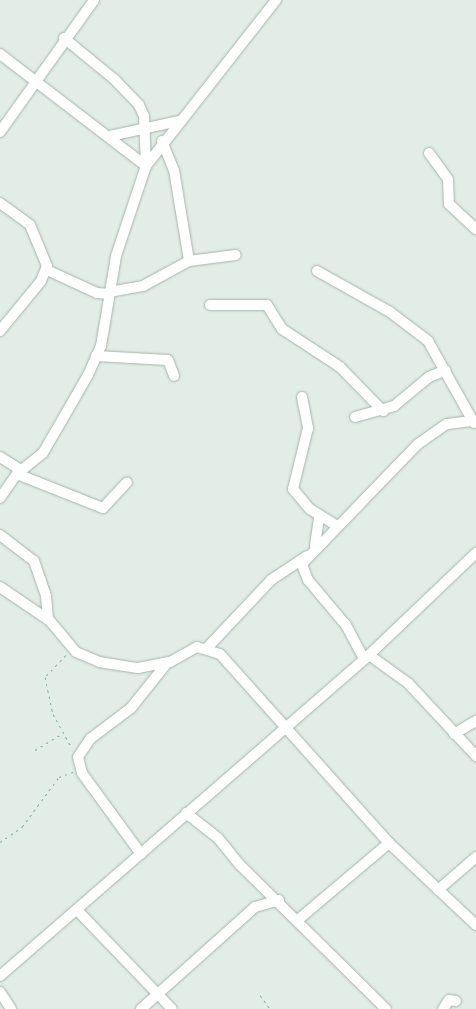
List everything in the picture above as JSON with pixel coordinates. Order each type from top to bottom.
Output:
[{"type":"street","points":[[0,132],[64,38],[94,0]]},
{"type":"street","points":[[0,498],[19,473],[53,438],[96,356],[109,293],[146,166],[162,141],[276,0]]},
{"type":"street","points":[[64,38],[127,90],[142,111],[146,166]]},
{"type":"street","points":[[0,54],[110,136],[146,166]]},
{"type":"street","points":[[110,136],[179,121]]},
{"type":"street","points":[[162,141],[174,170],[189,261]]},
{"type":"street","points":[[429,153],[446,174],[449,204],[476,229]]},
{"type":"street","points":[[0,203],[34,232],[47,270],[97,294],[142,286],[189,261],[236,255]]},
{"type":"street","points":[[0,331],[47,270]]},
{"type":"street","points":[[208,648],[271,580],[311,551],[418,444],[447,424],[474,424],[446,370],[428,342],[390,312],[317,271]]},
{"type":"street","points":[[210,305],[267,306],[282,329],[335,363],[383,411]]},
{"type":"street","points":[[96,356],[168,360],[174,376]]},
{"type":"street","points":[[355,417],[383,411],[446,370]]},
{"type":"street","points":[[302,397],[308,428],[293,488],[320,516],[337,526]]},
{"type":"street","points":[[0,457],[19,473],[103,508],[128,482]]},
{"type":"street","points":[[320,516],[311,551],[303,571],[345,624],[367,657],[408,683],[476,756]]},
{"type":"street","points":[[0,535],[34,561],[46,596],[48,619]]},
{"type":"street","points":[[0,976],[142,854],[281,727],[367,657],[476,553]]},
{"type":"street","points":[[0,587],[48,619],[72,649],[90,659],[126,668],[167,663],[197,647],[208,648],[224,657],[281,727],[316,759],[388,843],[476,925]]},
{"type":"street","points":[[142,854],[82,773],[78,758],[90,739],[131,708],[167,663]]},
{"type":"street","points":[[454,734],[475,723]]},
{"type":"street","points":[[186,813],[209,828],[240,866],[300,919],[386,1009]]},
{"type":"street","points":[[300,919],[388,843]]},
{"type":"street","points":[[438,890],[476,857]]},
{"type":"street","points":[[141,1009],[255,907],[279,900]]},
{"type":"street","points":[[77,910],[172,1009]]},
{"type":"street","points":[[0,992],[11,1009]]},
{"type":"street","points":[[443,1009],[449,1000],[456,1001]]},
{"type":"path","points":[[72,649],[45,674],[50,707],[63,734],[78,758]]},
{"type":"path","points":[[35,750],[63,734]]},
{"type":"path","points":[[0,842],[22,827],[59,777],[82,773]]},
{"type":"path","points":[[260,995],[270,1009]]}]
